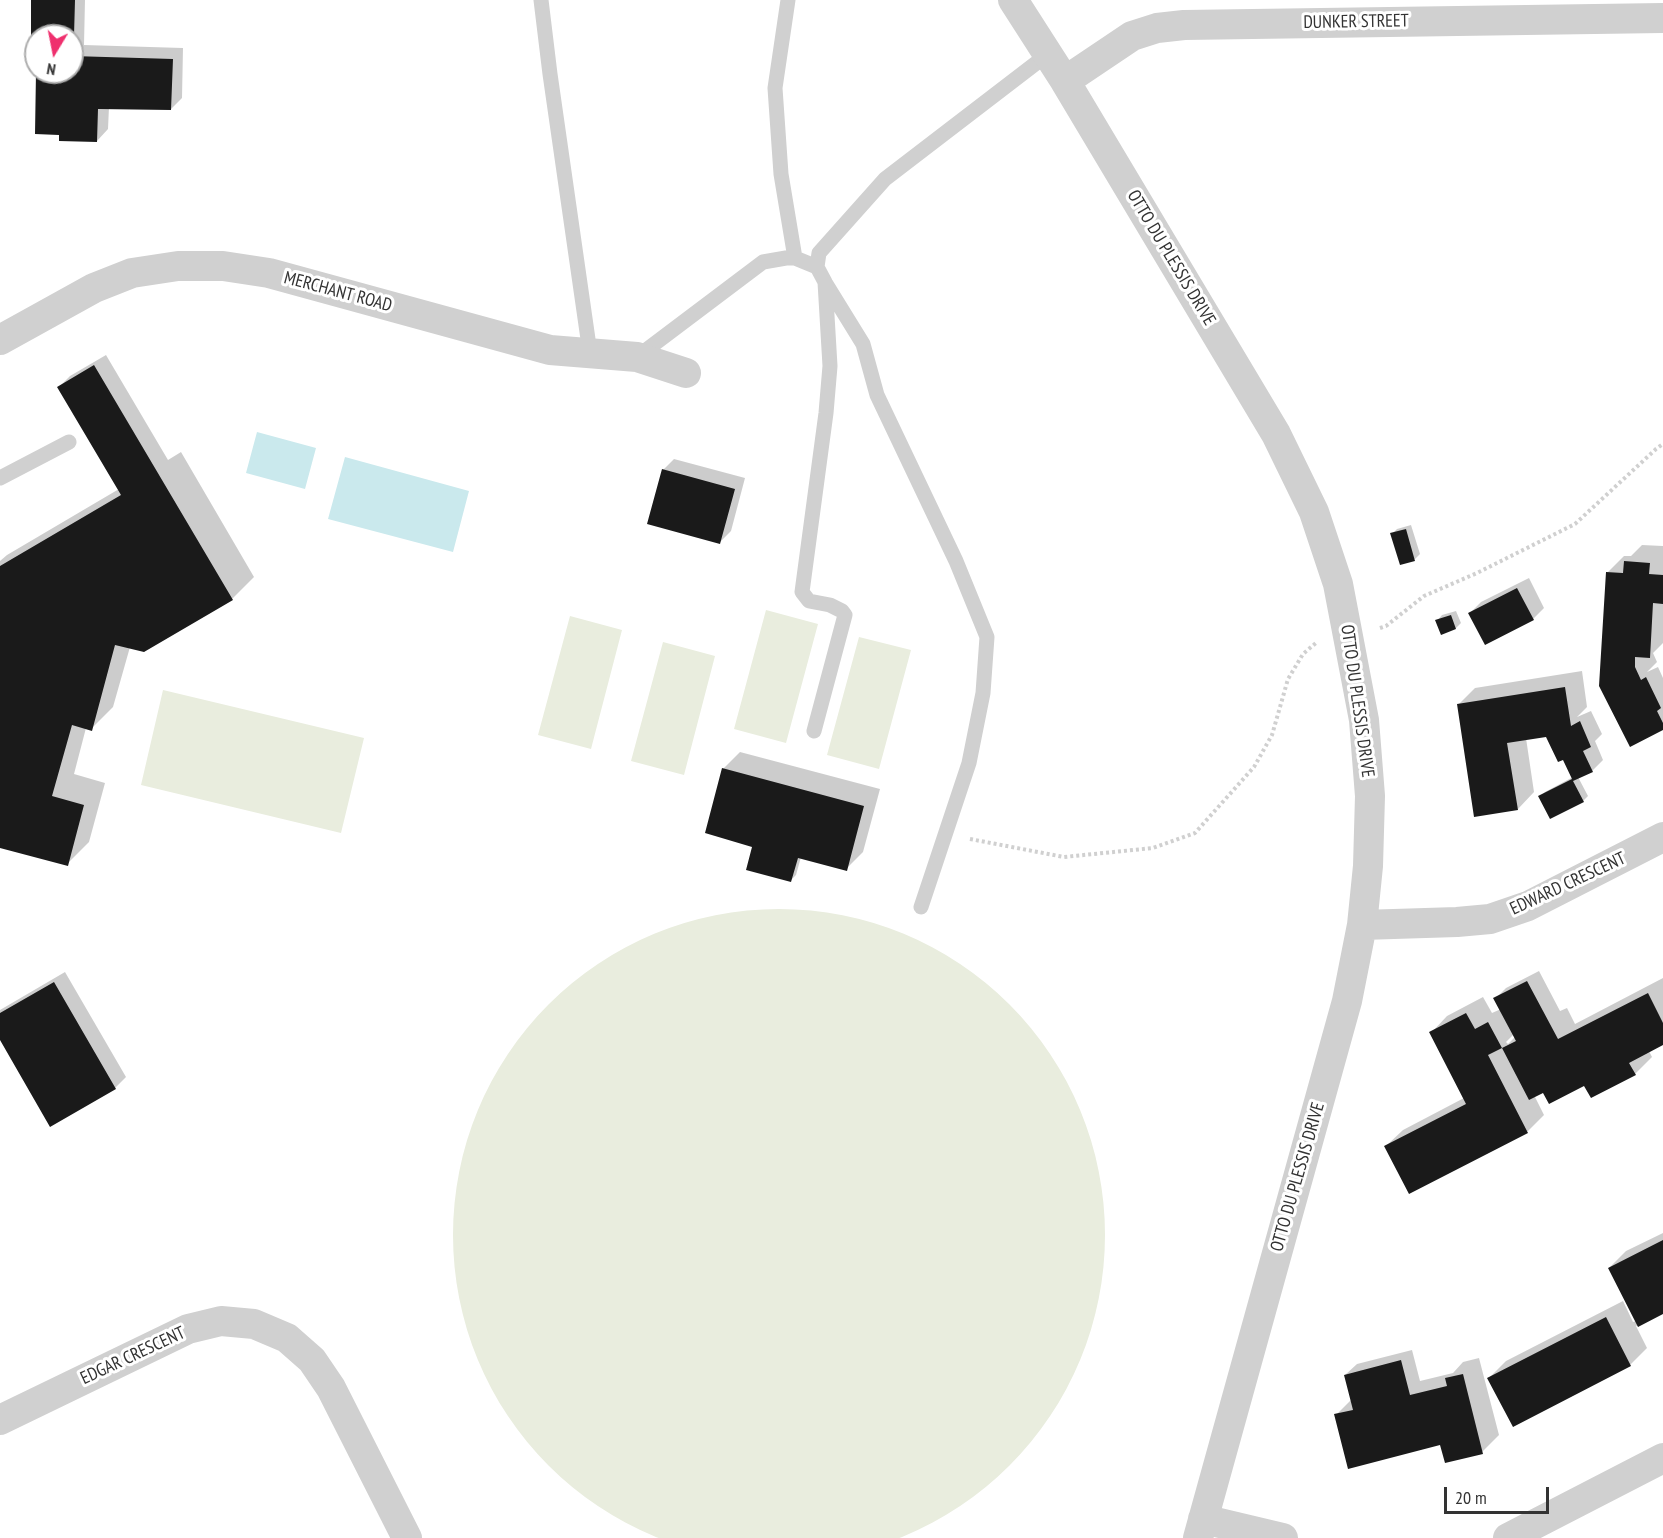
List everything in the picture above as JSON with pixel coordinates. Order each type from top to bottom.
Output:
[{"type":"street","name":"OTTO DU PLESSIS DRIVE","points":[[1013,0],[1065,81],[1276,434],[1314,512],[1338,584],[1364,720],[1370,796],[1368,866],[1362,925],[1347,1001],[1200,1529]]},
{"type":"street","name":"DUNKER STREET","points":[[1065,81],[1132,36],[1157,28],[1184,25],[1663,18]]},
{"type":"street","name":"MERCHANT ROAD","points":[[0,340],[94,288],[132,273],[178,266],[223,266],[269,273],[550,350],[637,357],[686,372]]},
{"type":"street","name":"EDWARD CRESCENT","points":[[1362,925],[1490,919],[1528,906],[1663,837]]},
{"type":"street","name":"EDGAR CRESCENT","points":[[0,1420],[188,1329],[221,1321],[254,1324],[287,1338],[312,1360],[330,1388],[407,1538]]},
{"type":"street","points":[[1508,1538],[1663,1458]]},
{"type":"street","points":[[1200,1529],[1283,1538]]},
{"type":"lane","points":[[541,0],[590,353]]},
{"type":"lane","points":[[788,0],[775,88],[781,174],[795,258]]},
{"type":"lane","points":[[921,907],[969,763],[983,693],[987,637],[956,561],[877,395],[863,344],[817,267],[819,253],[885,179],[1048,54]]},
{"type":"lane","points":[[637,357],[763,262],[795,258],[817,267]]},
{"type":"lane","points":[[814,731],[845,615],[842,611],[830,606],[809,601],[802,592],[826,413],[830,366],[825,282]]},
{"type":"lane","points":[[0,478],[69,442]]},
{"type":"path","points":[[945,835],[1064,857],[1153,848],[1195,833],[1254,767],[1272,735],[1288,679],[1303,654],[1318,641],[1386,626],[1424,596],[1477,573],[1575,524],[1663,444]]},
{"type":"shaded area","points":[[766,610],[818,624],[786,743],[734,729]]},
{"type":"shaded area","points":[[570,616],[622,630],[591,749],[538,735]]},
{"type":"shaded area","points":[[859,637],[911,650],[879,769],[827,755]]},
{"type":"shaded area","points":[[663,642],[715,656],[684,775],[631,761]]},
{"type":"shaded area","points":[[163,690],[364,738],[341,833],[141,785]]},
{"type":"shaded area","points":[[779,909],[843,915],[904,934],[933,947],[960,964],[1010,1004],[1050,1054],[1067,1081],[1080,1110],[1099,1171],[1105,1235],[1099,1299],[1080,1360],[1067,1389],[1050,1416],[1010,1466],[960,1506],[933,1523],[904,1536],[843,1555],[779,1561],[715,1555],[654,1536],[625,1523],[598,1506],[548,1466],[508,1416],[491,1389],[478,1360],[459,1299],[453,1235],[459,1171],[478,1110],[491,1081],[508,1054],[548,1004],[598,964],[625,947],[654,934],[715,915]]},
{"type":"water","points":[[257,432],[316,448],[305,489],[246,473]]},
{"type":"water","points":[[345,457],[469,491],[453,552],[328,519]]},
{"type":"building","points":[[31,0],[75,0],[74,24],[31,24]]},
{"type":"building","points":[[84,56],[173,59],[171,110],[98,109],[97,142],[59,141],[59,135],[35,134],[36,84],[84,84]]},
{"type":"building","points":[[94,365],[233,600],[144,652],[115,645],[92,731],[72,725],[52,796],[84,805],[68,866],[0,848],[0,566],[121,495],[57,387]]},
{"type":"building","points":[[662,469],[735,489],[720,544],[647,524]]},
{"type":"building","points":[[1406,529],[1415,561],[1400,565],[1390,533]]},
{"type":"building","points":[[1624,561],[1650,563],[1649,574],[1663,575],[1663,604],[1653,603],[1650,658],[1635,657],[1635,667],[1641,680],[1646,677],[1661,708],[1657,711],[1663,723],[1663,730],[1630,747],[1599,686],[1606,572],[1623,573]]},
{"type":"building","points":[[1517,588],[1534,620],[1485,645],[1468,613]]},
{"type":"building","points":[[1451,615],[1456,629],[1441,635],[1435,620]]},
{"type":"building","points":[[1565,687],[1571,726],[1580,721],[1591,747],[1583,751],[1593,772],[1573,781],[1584,802],[1550,819],[1538,796],[1572,779],[1563,760],[1558,762],[1546,737],[1507,743],[1518,810],[1474,817],[1457,704]]},
{"type":"building","points":[[722,768],[864,806],[847,871],[798,858],[791,882],[746,870],[752,847],[705,833]]},
{"type":"building","points":[[1527,981],[1558,1039],[1648,993],[1663,1023],[1663,1045],[1629,1063],[1636,1075],[1591,1098],[1584,1086],[1549,1104],[1543,1093],[1529,1100],[1502,1048],[1516,1041],[1493,998]]},
{"type":"building","points":[[54,982],[116,1089],[50,1127],[0,1040],[0,1013]]},
{"type":"building","points":[[1466,1013],[1475,1029],[1488,1022],[1502,1048],[1488,1055],[1528,1133],[1409,1194],[1384,1146],[1466,1104],[1429,1032]]},
{"type":"building","points":[[1663,1240],[1663,1314],[1638,1327],[1608,1268]]},
{"type":"building","points":[[1606,1317],[1631,1366],[1513,1427],[1487,1378]]},
{"type":"building","points":[[1401,1360],[1410,1395],[1447,1386],[1445,1378],[1463,1374],[1483,1454],[1445,1463],[1440,1445],[1348,1469],[1334,1414],[1353,1410],[1344,1375]]}]
